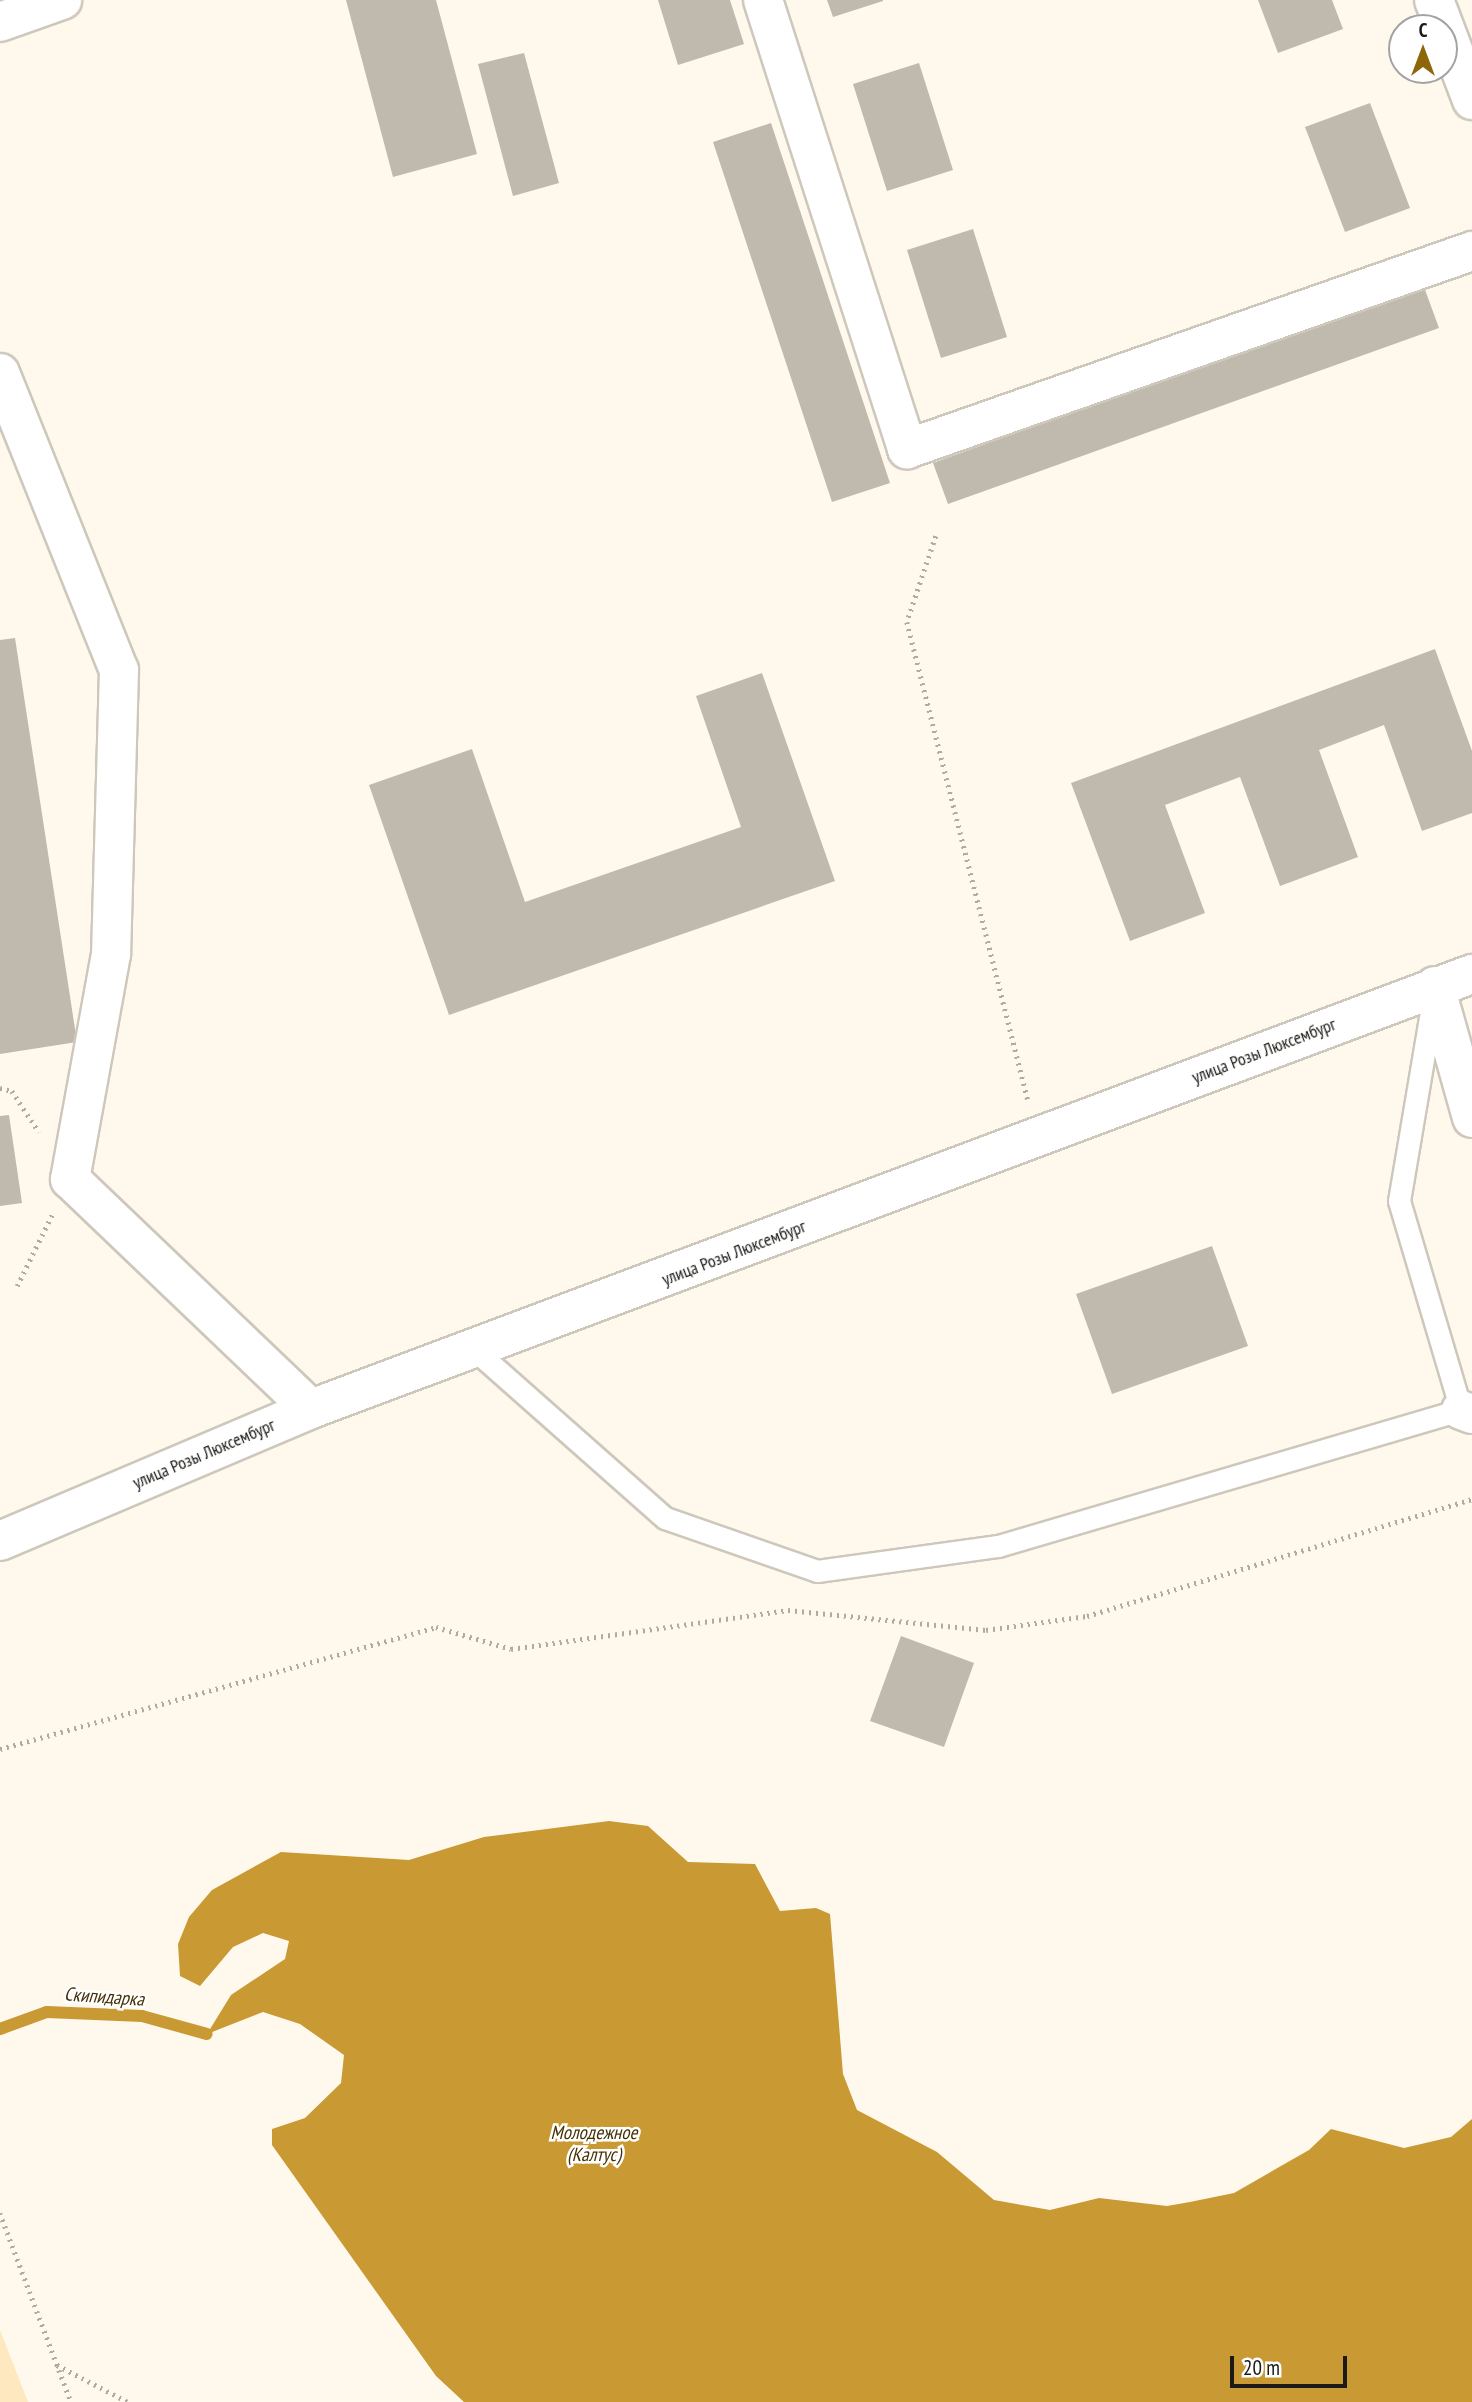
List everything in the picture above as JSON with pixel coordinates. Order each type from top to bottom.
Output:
[{"type":"street","points":[[0,22],[62,0]]},
{"type":"street","points":[[763,0],[907,449],[1472,251]]},
{"type":"street","points":[[1434,0],[1472,100]]},
{"type":"street","points":[[0,373],[119,670],[111,954],[70,1179],[311,1409]]},
{"type":"street","name":"улица Розы Люксембург","points":[[0,1541],[311,1409],[476,1352],[1472,974]]},
{"type":"street","points":[[1435,986],[1472,1118]]},
{"type":"lane","points":[[476,1352],[665,1518],[817,1571],[998,1546],[1467,1412],[1399,1201],[1435,986]]},
{"type":"path","points":[[936,536],[907,622],[1037,1138]]},
{"type":"path","points":[[18,1286],[70,1179]]},
{"type":"path","points":[[0,1749],[436,1627],[511,1648],[788,1610],[986,1630],[1087,1616],[1472,1499]]},
{"type":"path","points":[[0,2213],[71,2402]]},
{"type":"path","points":[[57,2364],[128,2402]]},
{"type":"shaded area","points":[[0,2330],[28,2402],[0,2402]]},
{"type":"water","name":"Молодежное (Калтус)","points":[[609,1821],[648,1826],[688,1862],[755,1864],[780,1911],[816,1908],[830,1914],[843,2074],[857,2110],[937,2152],[994,2200],[1050,2210],[1099,2198],[1167,2206],[1234,2193],[1309,2150],[1331,2129],[1404,2148],[1451,2137],[1472,2119],[1472,2402],[464,2402],[436,2376],[272,2145],[272,2129],[305,2118],[341,2083],[344,2055],[300,2024],[263,2012],[207,2034],[231,1995],[285,1959],[289,1941],[263,1933],[233,1947],[200,1986],[180,1976],[178,1944],[189,1917],[212,1890],[281,1852],[409,1860],[484,1837]]},
{"type":"building","points":[[346,0],[436,0],[477,154],[393,177]]},
{"type":"building","points":[[658,0],[730,0],[744,44],[678,65]]},
{"type":"building","points":[[827,0],[883,0],[883,1],[833,17]]},
{"type":"building","points":[[1258,0],[1332,0],[1343,29],[1278,53]]},
{"type":"building","points":[[524,53],[559,183],[513,196],[478,64]]},
{"type":"building","points":[[919,63],[953,170],[887,191],[853,84]]},
{"type":"building","points":[[1370,103],[1410,208],[1345,232],[1305,127]]},
{"type":"building","points":[[771,123],[890,483],[832,502],[713,142]]},
{"type":"building","points":[[973,229],[1007,337],[941,358],[907,250]]},
{"type":"building","points":[[1424,287],[1439,328],[948,504],[933,463]]},
{"type":"building","points":[[15,638],[77,1042],[0,1054],[0,640]]},
{"type":"building","points":[[1435,649],[1472,751],[1472,813],[1422,831],[1384,725],[1319,750],[1358,857],[1280,886],[1240,777],[1165,805],[1205,913],[1130,941],[1071,783]]},
{"type":"building","points":[[762,673],[835,881],[449,1015],[369,785],[472,749],[525,902],[741,827],[696,696]]},
{"type":"building","points":[[9,1115],[22,1203],[0,1206],[0,1116]]},
{"type":"building","points":[[1212,1246],[1248,1346],[1112,1394],[1076,1294]]},
{"type":"building","points":[[901,1636],[974,1663],[944,1747],[870,1721]]},
{"type":"waterway","name":"Скипидарка","points":[[0,2029],[47,2012],[142,2016],[207,2034]]}]
